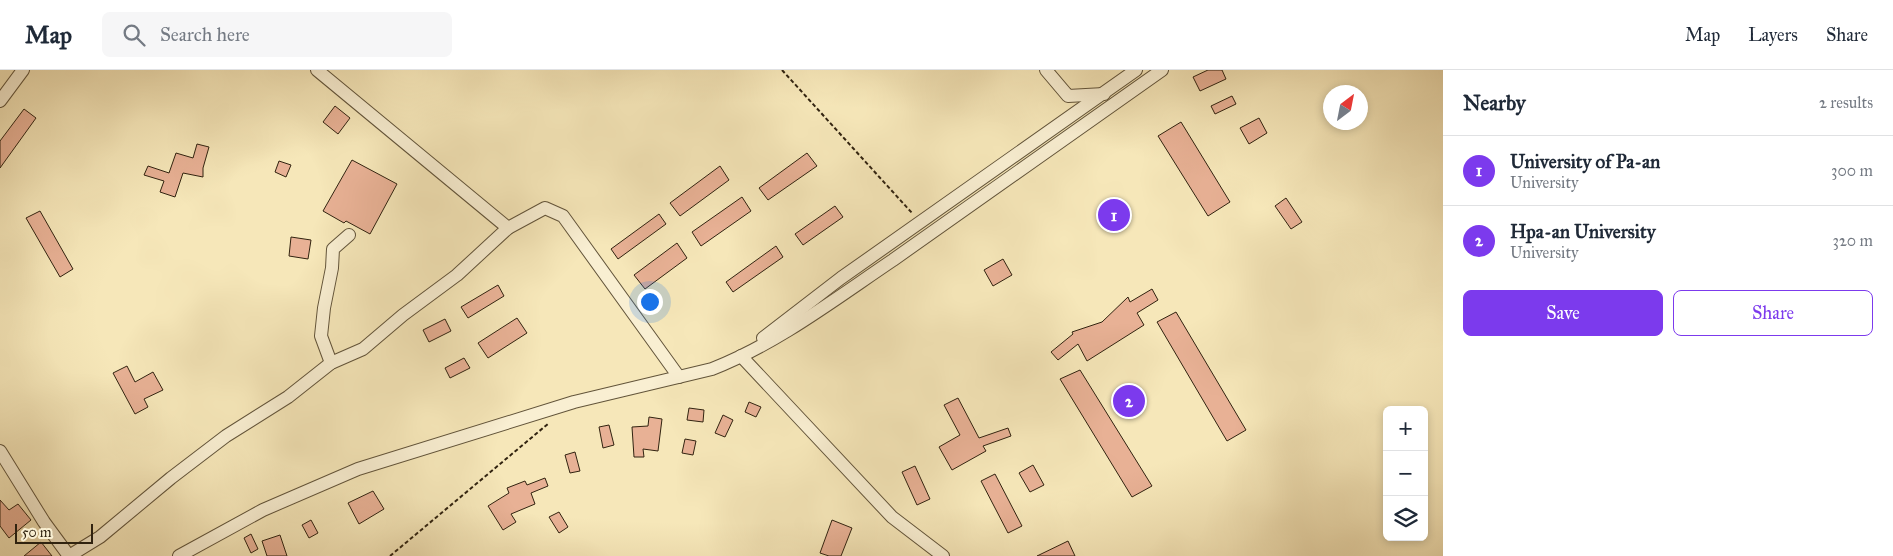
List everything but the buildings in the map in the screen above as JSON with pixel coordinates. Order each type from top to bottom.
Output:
[{"type":"street","points":[[0,101],[23,70]]},
{"type":"street","points":[[317,70],[508,228]]},
{"type":"street","points":[[1046,70],[1068,96],[1104,94]]},
{"type":"street","points":[[741,356],[841,278],[1136,70]]},
{"type":"street","points":[[178,556],[263,510],[358,469],[574,402],[712,369],[741,356],[784,334],[1162,70]]},
{"type":"street","points":[[1104,94],[1112,106]]},
{"type":"street","points":[[1007,162],[1014,174]]},
{"type":"street","points":[[995,170],[1003,182]]},
{"type":"street","points":[[0,451],[44,522],[69,556],[100,537],[170,478],[226,436],[288,397],[331,363],[363,349],[403,315],[457,275],[508,228],[545,208],[563,216],[679,377]]},
{"type":"street","points":[[331,363],[321,336],[324,308],[332,268],[333,249],[349,235]]},
{"type":"street","points":[[841,278],[850,289]]},
{"type":"street","points":[[741,356],[892,517],[943,556]]},
{"type":"path","points":[[782,70],[920,222]]},
{"type":"path","points":[[390,556],[552,420]]},
{"type":"place","name":"University of Pa-an","points":[[1114,215]]},
{"type":"place","name":"Hpa-an University","points":[[1129,401]]}]
